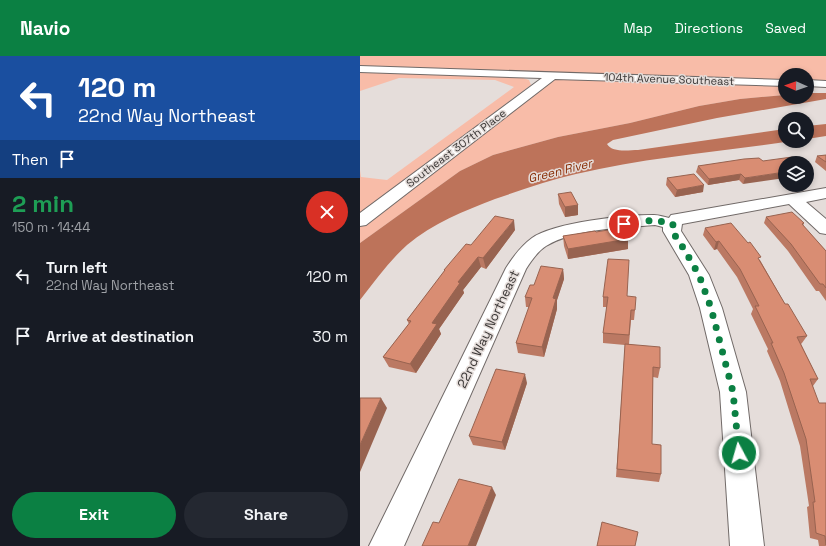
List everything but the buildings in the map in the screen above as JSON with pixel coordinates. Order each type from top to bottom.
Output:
[{"type":"street","name":"104th Avenue Southeast","points":[[360,69],[778,83]]},
{"type":"street","name":"Southeast 307th Place","points":[[360,221],[552,76]]},
{"type":"street","points":[[814,83],[826,84]]},
{"type":"street","points":[[747,546],[733,392],[711,308],[699,275],[672,231],[673,224],[677,219],[826,193]]},
{"type":"street","points":[[792,199],[826,229]]},
{"type":"street","name":"22nd Way Northeast","points":[[386,546],[516,268],[525,255],[539,242],[561,232],[599,225],[655,220],[673,224]]},
{"type":"shaded area","points":[[360,56],[826,56],[826,81],[814,81],[814,68],[778,68],[778,80],[360,68]]},
{"type":"shaded area","points":[[360,71],[520,77],[529,80],[531,85],[360,214],[360,170],[361,177],[387,180],[514,87],[495,80],[399,78],[360,91]]},
{"type":"shaded area","points":[[552,80],[778,85],[778,96],[740,99],[699,106],[630,123],[558,137],[493,155],[460,171],[360,243],[360,223]]},
{"type":"water","points":[[814,93],[826,93],[826,99],[814,101]]},
{"type":"water","name":"Green River","points":[[778,96],[778,104],[797,104],[717,118],[613,140],[607,144],[609,147],[617,150],[638,150],[778,130],[778,143],[657,159],[603,168],[556,179],[495,199],[449,218],[417,237],[407,245],[382,271],[360,300],[360,243],[460,171],[493,155],[558,137],[630,123],[699,106],[740,99]]},
{"type":"water","points":[[826,124],[826,136],[814,138],[814,125]]},
{"type":"route","points":[[624,224],[655,220],[673,224],[672,231],[690,257],[699,275],[711,308],[733,392],[739,453]]}]
